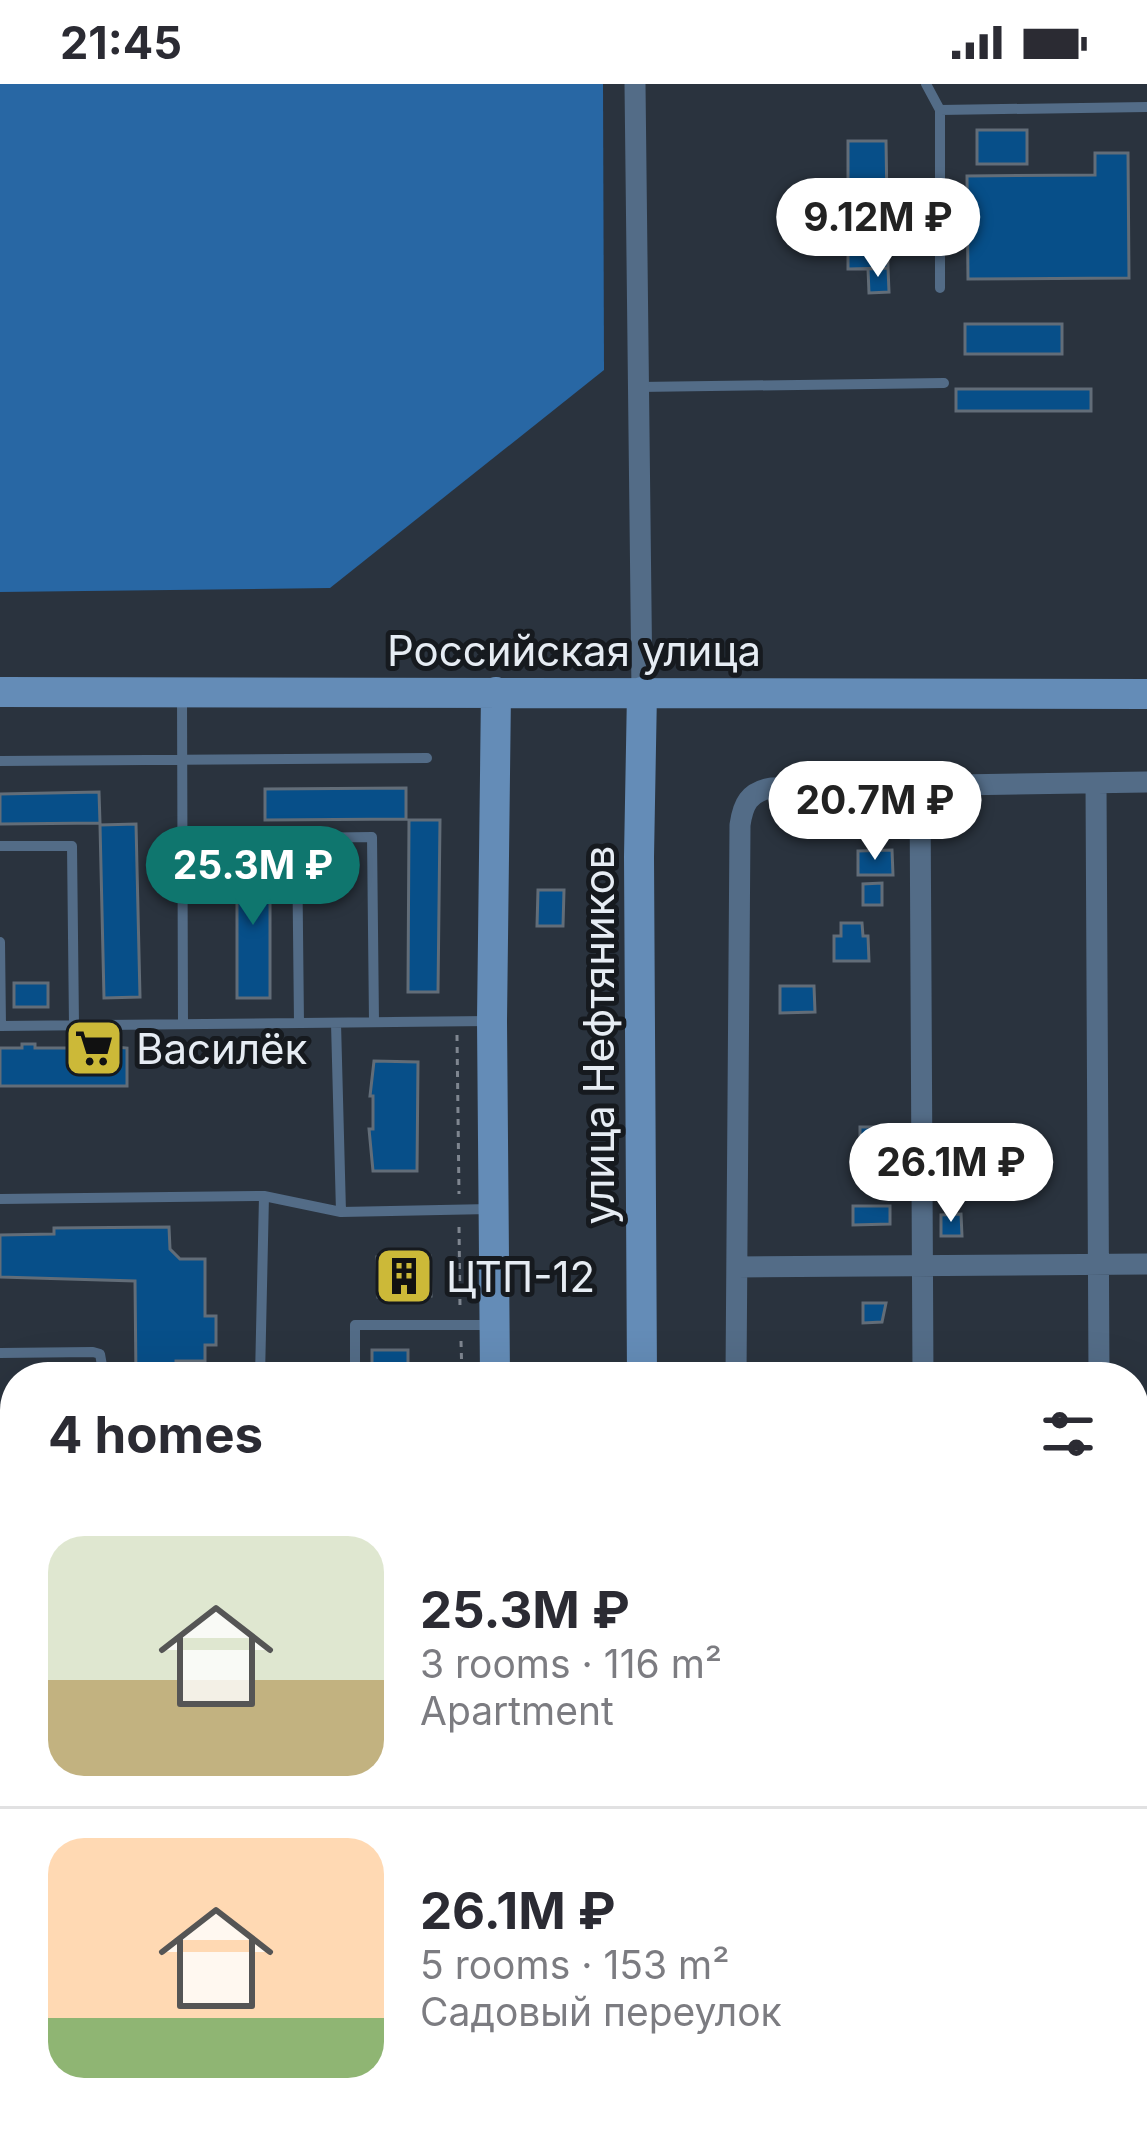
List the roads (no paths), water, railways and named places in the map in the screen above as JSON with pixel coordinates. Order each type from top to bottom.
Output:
[{"type":"main road","name":"Российская улица","points":[[0,692],[1147,694]]},
{"type":"main road","points":[[495,1362],[496,692]]},
{"type":"main road","name":"улица Нефтяников","points":[[642,692],[642,1362]]},
{"type":"street","points":[[635,84],[642,692]]},
{"type":"street","points":[[736,1362],[740,825],[746,800],[758,790],[771,788],[1147,782]]},
{"type":"street","points":[[1096,783],[1099,1362]]},
{"type":"street","points":[[920,786],[923,1362]]},
{"type":"street","points":[[737,1267],[1147,1264]]},
{"type":"lane","points":[[926,84],[940,110],[940,288]]},
{"type":"lane","points":[[940,110],[1147,107]]},
{"type":"lane","points":[[639,387],[944,383]]},
{"type":"lane","points":[[182,692],[183,1024]]},
{"type":"lane","points":[[0,761],[427,758]]},
{"type":"lane","points":[[299,1023],[297,838],[334,837],[372,837],[374,1022]]},
{"type":"lane","points":[[0,846],[72,846],[74,1025]]},
{"type":"lane","points":[[0,942],[0,1026],[493,1021]]},
{"type":"lane","points":[[336,1022],[341,1212]]},
{"type":"lane","points":[[0,1198],[264,1196],[341,1212],[494,1209]]},
{"type":"lane","points":[[260,1362],[264,1196]]},
{"type":"lane","points":[[356,1362],[355,1325],[494,1325]]},
{"type":"lane","points":[[0,1353],[93,1352],[100,1354],[101,1362]]},
{"type":"place","name":"Василёк","points":[[94,1048]]},
{"type":"place","name":"ЦТП-12","points":[[404,1276]]}]
